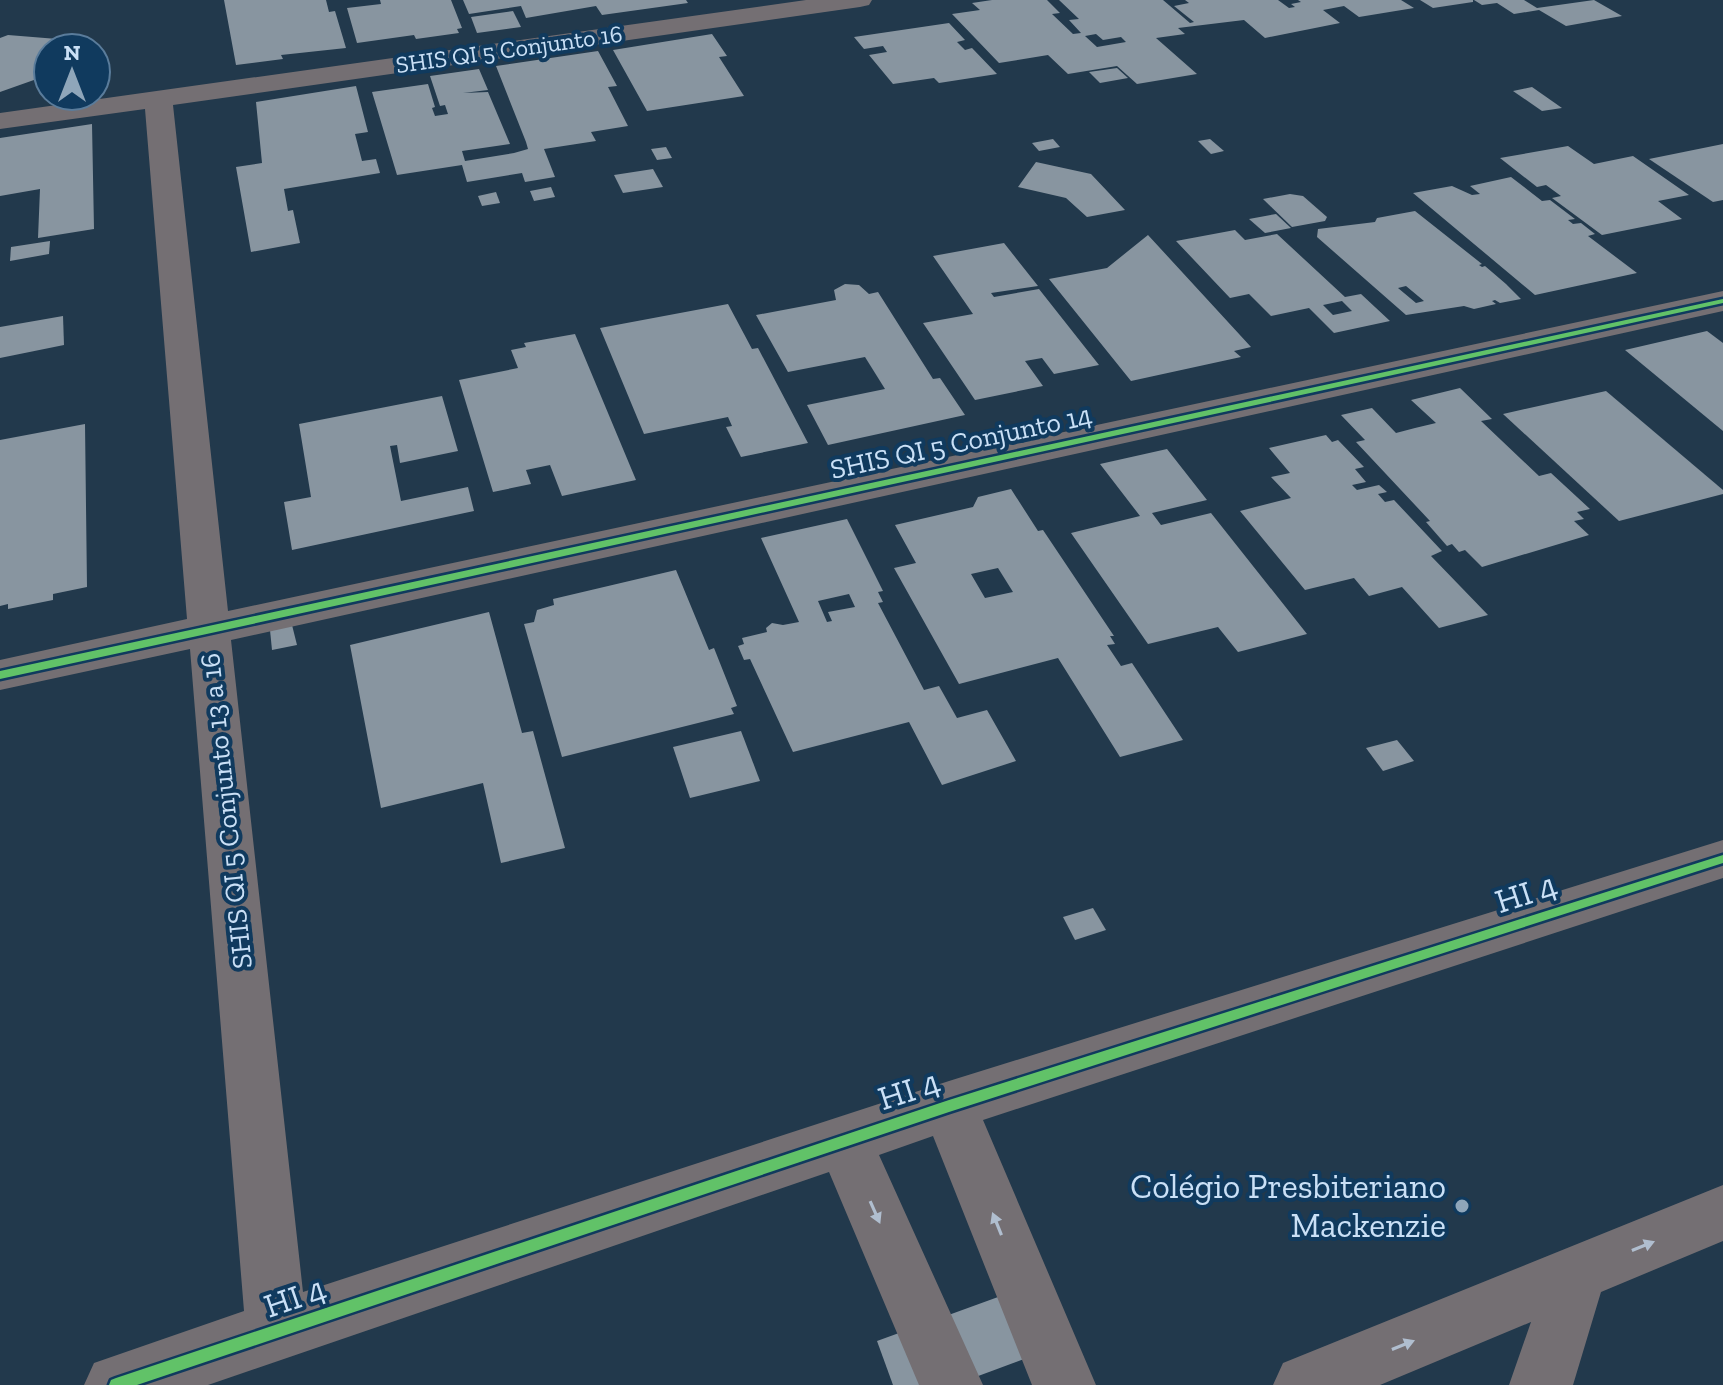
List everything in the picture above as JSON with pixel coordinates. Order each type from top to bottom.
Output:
[{"type":"street","name":"SHIS QI 5 Conjunto 16","points":[[0,121],[860,0]]},
{"type":"street","name":"SHIS QI 5 Conjunto 13 a 16","points":[[158,99],[277,1333]]},
{"type":"street","name":"SHIS QI 5 Conjunto 14","points":[[0,675],[1723,301]]},
{"type":"street","name":"HI 4","points":[[116,1385],[949,1106],[1723,859]]},
{"type":"street","points":[[949,1106],[1064,1385]]},
{"type":"street","points":[[844,1141],[951,1385]]},
{"type":"street","points":[[1328,1381],[1723,1213]]},
{"type":"street","points":[[1541,1385],[1577,1273]]},
{"type":"building","points":[[224,0],[326,0],[329,12],[335,11],[346,48],[281,55],[283,59],[236,65]]},
{"type":"building","points":[[380,0],[451,0],[462,28],[457,29],[459,33],[416,39],[414,35],[357,43],[347,8],[381,4]]},
{"type":"building","points":[[463,0],[686,0],[688,3],[602,15],[596,6],[526,18],[521,6],[469,14]]},
{"type":"building","points":[[1047,0],[1060,13],[1052,14],[1073,34],[1081,33],[1069,20],[1079,19],[1059,0],[1163,0],[1190,23],[1194,22],[1174,6],[1189,3],[1185,0],[1278,0],[1289,8],[1295,7],[1291,4],[1301,2],[1298,0],[1401,0],[1414,8],[1359,17],[1344,6],[1323,10],[1340,23],[1265,38],[1244,20],[1178,28],[1185,34],[1156,38],[1197,74],[1137,84],[1117,66],[1068,74],[1048,55],[999,63],[952,14],[980,10],[972,3]],"holes":[[[1096,34],[1103,40],[1121,37],[1126,42],[1097,47],[1085,36]]]},
{"type":"building","points":[[1420,0],[1473,0],[1473,2],[1433,8]]},
{"type":"building","points":[[1474,0],[1524,0],[1537,8],[1594,0],[1622,16],[1566,26],[1539,10],[1514,14],[1497,3],[1482,5]]},
{"type":"building","points":[[513,11],[521,27],[477,33],[471,17]]},
{"type":"building","points":[[949,23],[965,40],[957,42],[965,50],[972,48],[997,74],[939,83],[934,78],[893,84],[869,55],[887,52],[883,46],[864,49],[854,37]]},
{"type":"building","points":[[712,34],[727,56],[719,57],[744,96],[647,111],[613,50]]},
{"type":"building","points":[[8,35],[32,37],[32,81],[0,92],[0,38]]},
{"type":"building","points":[[598,51],[617,86],[608,87],[628,126],[591,132],[596,141],[544,149],[555,177],[525,182],[522,173],[467,182],[462,165],[397,175],[372,92],[428,84],[435,116],[448,114],[445,105],[440,106],[430,76],[479,69],[488,90],[463,93],[488,92],[510,144],[462,151],[465,161],[514,153],[528,149],[496,66]]},
{"type":"building","points":[[1117,68],[1128,78],[1100,83],[1089,72]]},
{"type":"building","points":[[356,86],[368,132],[355,134],[362,161],[376,159],[380,173],[284,189],[288,211],[293,210],[300,243],[251,252],[236,167],[262,163],[256,102]]},
{"type":"building","points":[[1532,87],[1562,108],[1542,111],[1513,91]]},
{"type":"building","points":[[92,124],[94,229],[38,238],[40,189],[0,196],[0,138]]},
{"type":"building","points":[[1053,139],[1060,147],[1039,151],[1032,143]]},
{"type":"building","points":[[1210,139],[1224,151],[1211,154],[1198,141]]},
{"type":"building","points":[[1723,144],[1723,200],[1713,202],[1649,159]]},
{"type":"building","points":[[1568,146],[1594,164],[1633,156],[1689,195],[1658,201],[1682,219],[1602,235],[1552,198],[1561,196],[1546,185],[1537,187],[1500,158]]},
{"type":"building","points":[[666,147],[672,158],[657,160],[651,149]]},
{"type":"building","points":[[1036,162],[1091,174],[1125,210],[1087,217],[1066,198],[1018,187]]},
{"type":"building","points":[[653,169],[663,187],[623,193],[614,175]]},
{"type":"building","points":[[1511,177],[1542,201],[1550,200],[1575,219],[1568,220],[1573,224],[1581,223],[1595,234],[1588,236],[1637,273],[1535,295],[1413,193],[1452,186],[1472,195],[1480,194],[1470,186]]},
{"type":"building","points":[[551,187],[555,197],[534,201],[530,191]]},
{"type":"building","points":[[496,192],[500,203],[482,206],[478,196]]},
{"type":"building","points":[[1290,194],[1303,196],[1327,217],[1325,221],[1292,227],[1263,199]]},
{"type":"building","points":[[1415,211],[1521,299],[1500,303],[1495,300],[1492,301],[1496,304],[1474,309],[1464,306],[1406,315],[1317,237],[1318,229],[1375,222],[1377,218]],"holes":[[[1406,286],[1424,301],[1416,303],[1398,288]]]},
{"type":"building","points":[[1276,214],[1291,228],[1265,233],[1249,219]]},
{"type":"building","points":[[1235,230],[1245,240],[1277,234],[1345,297],[1361,294],[1390,321],[1334,333],[1309,308],[1271,316],[1249,294],[1230,298],[1176,241]],"holes":[[[1342,301],[1352,311],[1333,315],[1323,305]]]},
{"type":"building","points":[[1148,235],[1251,347],[1234,351],[1241,357],[1131,381],[1049,279],[1107,268]]},
{"type":"building","points":[[50,241],[49,254],[10,261],[11,247]]},
{"type":"building","points":[[1004,243],[1038,286],[991,293],[994,297],[1039,289],[1099,365],[1054,374],[1042,358],[1025,361],[1043,386],[975,400],[923,323],[973,314],[933,256]]},
{"type":"building","points":[[845,284],[859,285],[869,294],[878,292],[933,379],[940,378],[965,415],[828,445],[807,405],[885,389],[865,357],[788,372],[756,315],[836,300],[834,290]]},
{"type":"building","points":[[728,304],[752,349],[758,348],[808,443],[741,457],[726,427],[732,426],[728,417],[644,434],[600,328]]},
{"type":"building","points":[[63,316],[64,345],[0,358],[0,327]]},
{"type":"building","points":[[1707,331],[1723,343],[1723,431],[1625,350]]},
{"type":"building","points":[[575,334],[636,480],[562,496],[550,465],[526,470],[531,484],[493,492],[459,380],[518,368],[511,350],[526,347],[524,343]]},
{"type":"building","points":[[1460,388],[1492,419],[1481,421],[1539,476],[1551,473],[1590,509],[1577,512],[1584,519],[1574,521],[1589,535],[1482,567],[1465,550],[1459,552],[1452,544],[1447,546],[1426,522],[1430,521],[1356,442],[1365,440],[1341,415],[1372,408],[1396,433],[1436,423],[1411,400]]},
{"type":"building","points":[[1606,391],[1723,490],[1723,494],[1619,521],[1503,414]]},
{"type":"building","points":[[442,396],[458,451],[400,463],[397,445],[390,446],[401,501],[468,487],[474,511],[292,550],[284,502],[311,497],[299,424]]},
{"type":"building","points":[[85,424],[87,587],[53,594],[53,600],[8,609],[8,604],[0,606],[0,440]]},
{"type":"building","points":[[1326,435],[1332,442],[1338,440],[1364,467],[1355,469],[1366,482],[1352,485],[1357,490],[1379,485],[1387,492],[1378,494],[1385,502],[1394,500],[1442,551],[1431,556],[1488,615],[1439,628],[1402,587],[1369,596],[1354,578],[1305,590],[1240,511],[1291,498],[1271,477],[1290,473],[1269,448]]},
{"type":"building","points":[[1167,449],[1207,500],[1152,513],[1161,525],[1211,513],[1307,634],[1238,652],[1218,627],[1148,644],[1071,533],[1140,516],[1100,464]]},
{"type":"building","points":[[1011,489],[1038,531],[1043,530],[1114,636],[1110,636],[1115,644],[1107,645],[1121,666],[1132,663],[1183,740],[1120,757],[1058,658],[959,684],[894,568],[916,563],[895,525],[973,507],[978,497]],"holes":[[[998,568],[1013,592],[985,598],[971,574]]]},
{"type":"building","points":[[847,519],[883,591],[878,592],[883,602],[878,603],[924,690],[939,686],[957,718],[987,710],[1016,761],[942,785],[909,722],[793,752],[750,659],[744,660],[738,646],[744,644],[742,638],[767,632],[766,628],[772,623],[783,625],[799,622],[761,538]],"holes":[[[849,594],[855,607],[828,612],[832,621],[827,622],[818,601]]]},
{"type":"building","points":[[676,570],[709,650],[714,648],[737,706],[731,708],[734,714],[562,757],[524,624],[534,622],[537,610],[554,605],[553,599]]},
{"type":"building","points":[[489,612],[522,733],[533,731],[565,848],[501,863],[483,783],[381,808],[350,645]]},
{"type":"building","points":[[292,625],[297,645],[272,650],[270,630]]},
{"type":"building","points":[[741,731],[760,781],[690,798],[673,747]]},
{"type":"building","points":[[1397,740],[1414,761],[1383,771],[1366,748]]},
{"type":"building","points":[[1093,908],[1106,930],[1075,940],[1063,917]]},
{"type":"building","points":[[1045,1280],[1072,1341],[954,1385],[893,1385],[877,1341]]},
{"type":"cycle path","points":[[0,675],[1723,301]]},
{"type":"cycle path","points":[[116,1385],[949,1106],[1723,859]]},
{"type":"place","name":"Colégio Presbiteriano Mackenzie","points":[[1462,1206]]}]
